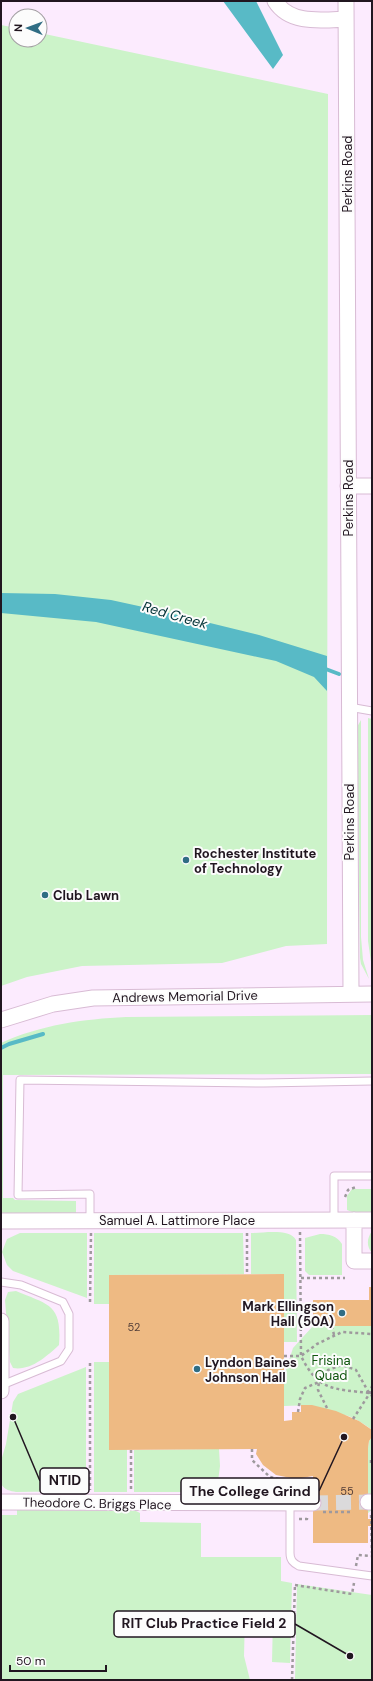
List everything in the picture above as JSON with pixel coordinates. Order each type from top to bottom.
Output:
[{"type":"street","points":[[275,1],[279,8],[290,16],[305,19],[346,19]]},
{"type":"street","name":"Perkins Road","points":[[346,1],[351,994]]},
{"type":"street","points":[[348,486],[372,486]]},
{"type":"street","name":"Andrews Memorial Drive","points":[[1,1020],[53,1004],[93,998],[372,994]]},
{"type":"street","points":[[354,1220],[354,1261],[372,1261]]},
{"type":"street","name":"Samuel A. Lattimore Place","points":[[1,1221],[91,1226],[372,1220]]},
{"type":"street","points":[[1,1322],[1,1388]]},
{"type":"street","name":"Theodore C. Briggs Place","points":[[1,1502],[313,1502]]},
{"type":"lane","points":[[349,707],[372,711]]},
{"type":"lane","points":[[91,1226],[90,1194],[18,1194],[20,1080],[264,1083],[372,1081]]},
{"type":"lane","points":[[334,1220],[334,1176],[372,1176]]},
{"type":"lane","points":[[1,1282],[20,1285],[63,1302],[69,1314],[69,1349],[61,1361],[1,1388]]},
{"type":"lane","points":[[290,1503],[290,1558],[294,1563],[299,1566],[372,1576]]},
{"type":"path","points":[[345,1202],[345,1196],[348,1190],[353,1187],[359,1187]]},
{"type":"path","points":[[90,1302],[91,1226]]},
{"type":"path","points":[[247,1230],[247,1274]]},
{"type":"path","points":[[300,1231],[300,1356],[319,1382],[333,1388],[371,1395]]},
{"type":"path","points":[[301,1278],[345,1278]]},
{"type":"path","points":[[332,1326],[334,1335]]},
{"type":"path","points":[[284,1356],[300,1356],[317,1344],[334,1335],[348,1332],[372,1334]]},
{"type":"path","points":[[90,1363],[90,1494]]},
{"type":"path","points":[[327,1408],[318,1390],[319,1382],[328,1370],[342,1365],[356,1370],[371,1395]]},
{"type":"path","points":[[298,1412],[300,1399],[305,1388],[319,1382]]},
{"type":"path","points":[[353,1419],[371,1395],[372,1386]]},
{"type":"path","points":[[252,1449],[252,1460],[270,1477],[293,1483],[313,1502],[353,1512]]},
{"type":"path","points":[[131,1450],[131,1493]]},
{"type":"path","points":[[371,1457],[371,1463]]},
{"type":"path","points":[[370,1506],[372,1553]]},
{"type":"path","points":[[356,1568],[358,1555],[372,1556]]},
{"type":"path","points":[[292,1680],[295,1585],[352,1594],[354,1582]]},
{"type":"shaded area","name":"Rochester Institute of Technology","points":[[1,1],[372,1],[372,1680],[1,1680]]},
{"type":"green space","points":[[1,25],[8,26],[8,48],[48,48],[48,35],[328,94],[327,944],[286,946],[222,963],[82,966],[27,977],[1,986]]},
{"type":"green space","points":[[368,718],[372,719],[372,969],[368,941]]},
{"type":"green space","points":[[361,720],[361,937],[363,960],[369,979],[361,964],[360,958],[357,727]]},
{"type":"green space","points":[[372,1015],[372,1074],[3,1075],[3,1198],[13,1198],[15,1200],[76,1201],[76,1213],[1,1213],[1,1043],[47,1027],[78,1021],[110,1018]]},
{"type":"green space","points":[[352,1189],[372,1189],[372,1212],[352,1212],[347,1210],[347,1196]]},
{"type":"green space","points":[[372,1231],[372,1253],[368,1242]]},
{"type":"green space","points":[[20,1233],[87,1233],[87,1298],[13,1271],[7,1265],[2,1252],[7,1239]]},
{"type":"green space","points":[[94,1233],[243,1233],[244,1274],[109,1275],[109,1304],[94,1304]]},
{"type":"green space","points":[[251,1233],[282,1233],[293,1236],[296,1240],[297,1342],[284,1342],[284,1274],[251,1274]]},
{"type":"green space","points":[[320,1234],[332,1236],[338,1239],[342,1244],[342,1275],[309,1275],[305,1271],[305,1238]]},
{"type":"green space","points":[[16,1291],[45,1303],[51,1308],[58,1321],[59,1331],[59,1345],[38,1362],[20,1368],[13,1368],[10,1362],[5,1300],[8,1292]]},
{"type":"green space","name":"Frisina Quad","points":[[313,1326],[372,1326],[372,1430],[360,1421],[345,1415],[336,1415],[330,1411],[318,1407],[284,1406],[284,1376],[293,1348]]},
{"type":"green space","points":[[94,1362],[109,1362],[127,1450],[127,1492],[94,1492]]},
{"type":"green space","points":[[86,1367],[86,1491],[16,1492],[6,1489],[1,1484],[1,1461],[6,1444],[13,1402],[18,1394]]},
{"type":"green space","points":[[372,1437],[372,1510],[368,1513],[368,1448],[369,1441]]},
{"type":"green space","points":[[219,1449],[220,1466],[217,1489],[207,1492],[134,1492],[134,1450]]},
{"type":"green space","points":[[17,1510],[136,1511],[140,1513],[140,1522],[201,1523],[201,1557],[281,1557],[281,1581],[292,1583],[290,1663],[272,1662],[273,1616],[245,1616],[244,1656],[250,1680],[1,1680],[1,1515],[17,1515]]},
{"type":"green space","points":[[297,1584],[372,1595],[372,1680],[295,1680]]},
{"type":"water","points":[[223,1],[256,1],[283,55],[273,69]]},
{"type":"water","points":[[1,593],[55,594],[111,600],[259,635],[327,656],[327,691],[314,677],[276,661],[96,622],[1,613]]},
{"type":"building","name":"Lyndon Baines Johnson Hall","points":[[284,1274],[284,1421],[292,1420],[292,1412],[301,1412],[301,1405],[312,1405],[336,1411],[359,1421],[372,1430],[372,1437],[369,1441],[368,1448],[368,1519],[372,1519],[372,1526],[368,1526],[368,1543],[313,1543],[313,1476],[296,1479],[276,1475],[263,1465],[256,1454],[257,1449],[109,1450],[109,1275]]},
{"type":"building","name":"Mark Ellingson Hall (50A)","points":[[369,1287],[372,1287],[372,1326],[313,1326],[313,1300],[369,1300]]},
{"type":"building","points":[[12,1413],[16,1413],[14,1420],[11,1420]]},
{"type":"waterway","name":"Red Creek","points":[[323,668],[339,674]]},
{"type":"waterway","points":[[1,1048],[9,1044],[43,1034]]},
{"type":"tunnel","points":[[313,1503],[368,1502]]},
{"type":"place","name":"Rochester Institute of Technology","points":[[186,860]]},
{"type":"place","name":"Club Lawn","points":[[45,895]]},
{"type":"place","name":"Mark Ellingson Hall (50A)","points":[[342,1313]]},
{"type":"place","name":"Lyndon Baines Johnson Hall","points":[[197,1369]]},
{"type":"place","name":"NTID","points":[[13,1417]]},
{"type":"place","name":"The College Grind","points":[[344,1437]]},
{"type":"place","name":"RIT Club Practice Field 2","points":[[350,1656]]}]
